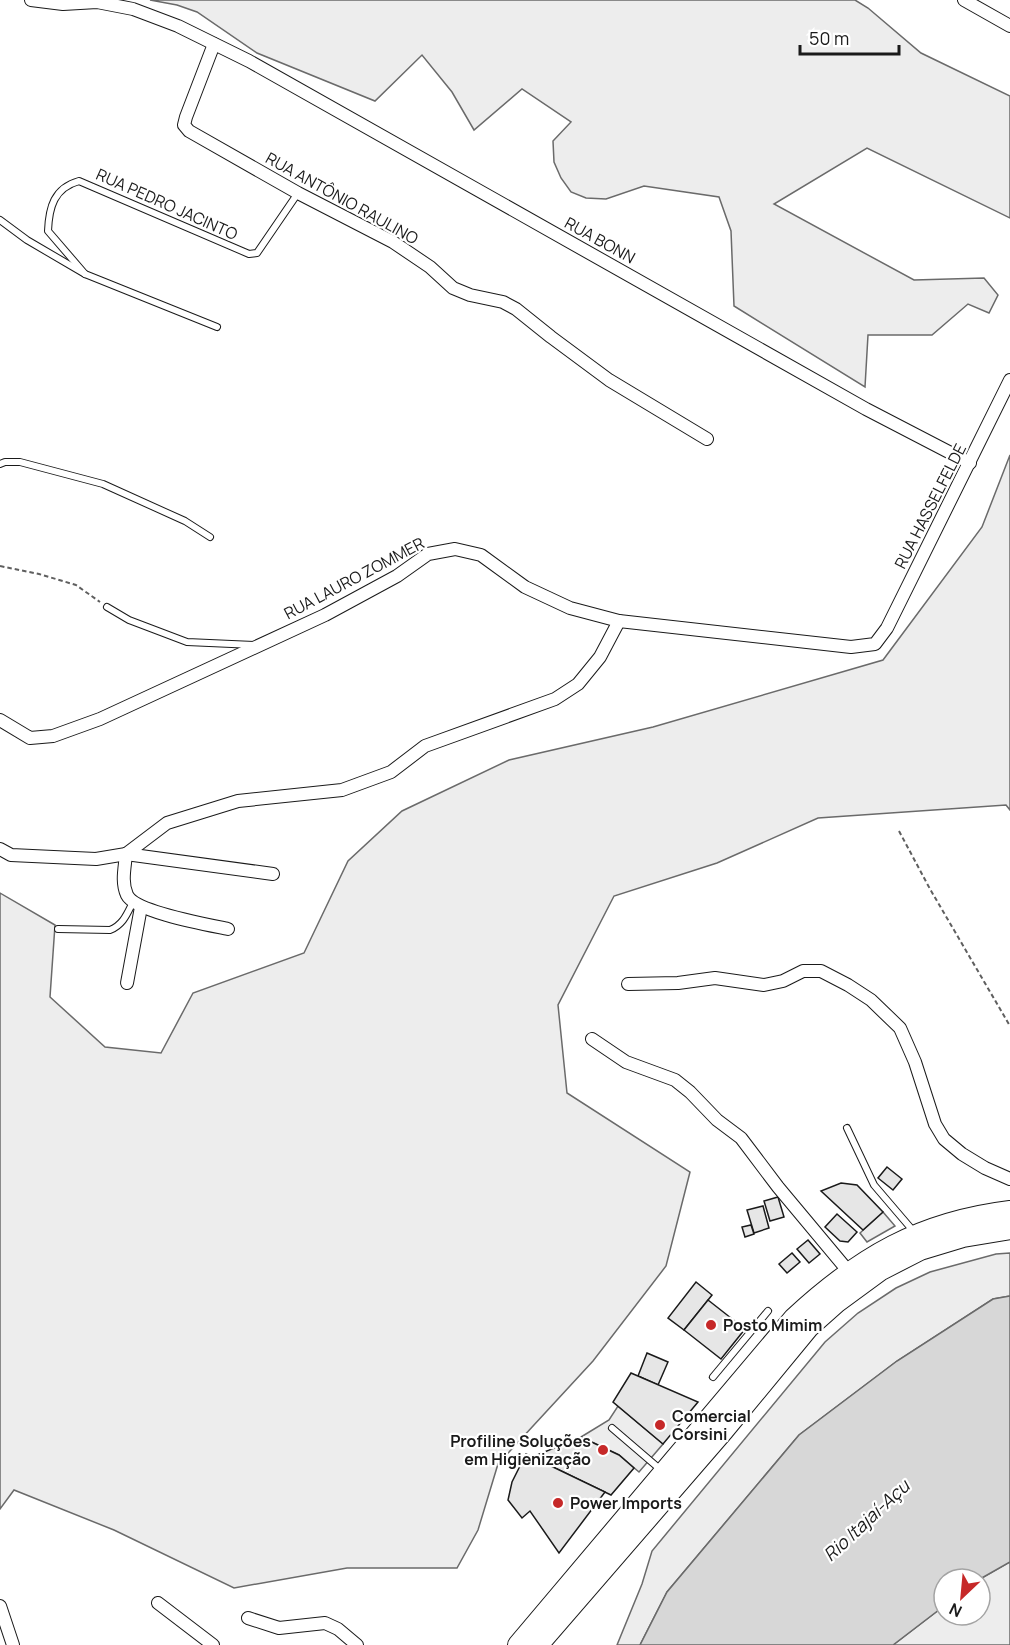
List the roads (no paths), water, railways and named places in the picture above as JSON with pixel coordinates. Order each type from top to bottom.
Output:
[{"type":"main road","points":[[518,1645],[794,1318],[824,1290],[884,1249],[916,1234],[958,1220],[1010,1211]]},
{"type":"main road","points":[[538,1645],[716,1439],[809,1327],[836,1303],[881,1270],[920,1250],[963,1237],[1010,1229]]},
{"type":"street","name":"RUA BONN","points":[[31,0],[63,4],[97,2],[133,9],[178,26],[249,61],[866,409],[970,463]]},
{"type":"street","points":[[964,0],[1010,26]]},
{"type":"street","name":"RUA ANTÔNIO RAULINO","points":[[214,44],[184,125],[189,131],[298,193],[393,242],[430,267],[453,288],[470,295],[503,302],[516,309],[609,380],[707,439]]},
{"type":"street","name":"RUA HASSELFELDE","points":[[875,644],[887,628],[1010,380]]},
{"type":"street","name":"RUA LAURO ZOMMER","points":[[0,720],[30,738],[54,735],[110,715],[325,615],[397,576],[428,554],[455,549],[481,555],[525,587],[570,608],[619,621],[851,647],[875,644]]},
{"type":"street","points":[[228,929],[175,917],[137,904],[128,897],[124,879],[126,854],[167,823],[238,801],[342,790],[391,772],[425,746],[555,699],[578,684],[600,657],[619,621]]},
{"type":"street","points":[[0,849],[12,855],[96,859],[126,854],[273,874]]},
{"type":"street","points":[[127,983],[137,904]]},
{"type":"street","points":[[628,984],[678,983],[715,978],[764,985],[783,981],[803,971],[821,971],[871,1000],[900,1028],[915,1062],[935,1124],[944,1140],[985,1168],[1010,1179]]},
{"type":"street","points":[[592,1039],[626,1062],[675,1080],[717,1120],[741,1138],[778,1187],[849,1272]]},
{"type":"street","points":[[158,1603],[213,1645]]},
{"type":"street","points":[[0,1606],[13,1645]]},
{"type":"street","points":[[248,1618],[279,1628],[325,1623],[338,1629],[357,1645]]},
{"type":"lane","name":"RUA PEDRO JACINTO","points":[[85,274],[48,231],[48,214],[58,193],[66,184],[79,180],[249,254],[257,253],[298,193]]},
{"type":"lane","points":[[0,220],[27,240],[85,274],[217,327]]},
{"type":"lane","points":[[0,464],[20,462],[103,484],[185,521],[210,537]]},
{"type":"lane","points":[[107,607],[129,620],[188,642],[257,645]]},
{"type":"lane","points":[[58,929],[110,930],[118,927],[137,904]]},
{"type":"lane","points":[[847,1128],[874,1185],[916,1234]]},
{"type":"lane","points":[[713,1377],[768,1311]]},
{"type":"lane","points":[[612,1428],[664,1472]]},
{"type":"water","name":"Rio Itajaí-Açu","points":[[1010,1296],[1010,1562],[992,1572],[992,1567],[932,1567],[932,1615],[893,1645],[640,1645],[667,1592],[799,1435],[897,1361],[993,1299]]},
{"type":"place","name":"Posto Mimim","points":[[711,1325]]},
{"type":"place","name":"Comercial Corsini","points":[[660,1425]]},
{"type":"place","name":"Profiline Soluções em Higienização","points":[[603,1450]]},
{"type":"place","name":"Power Imports","points":[[558,1503]]}]
